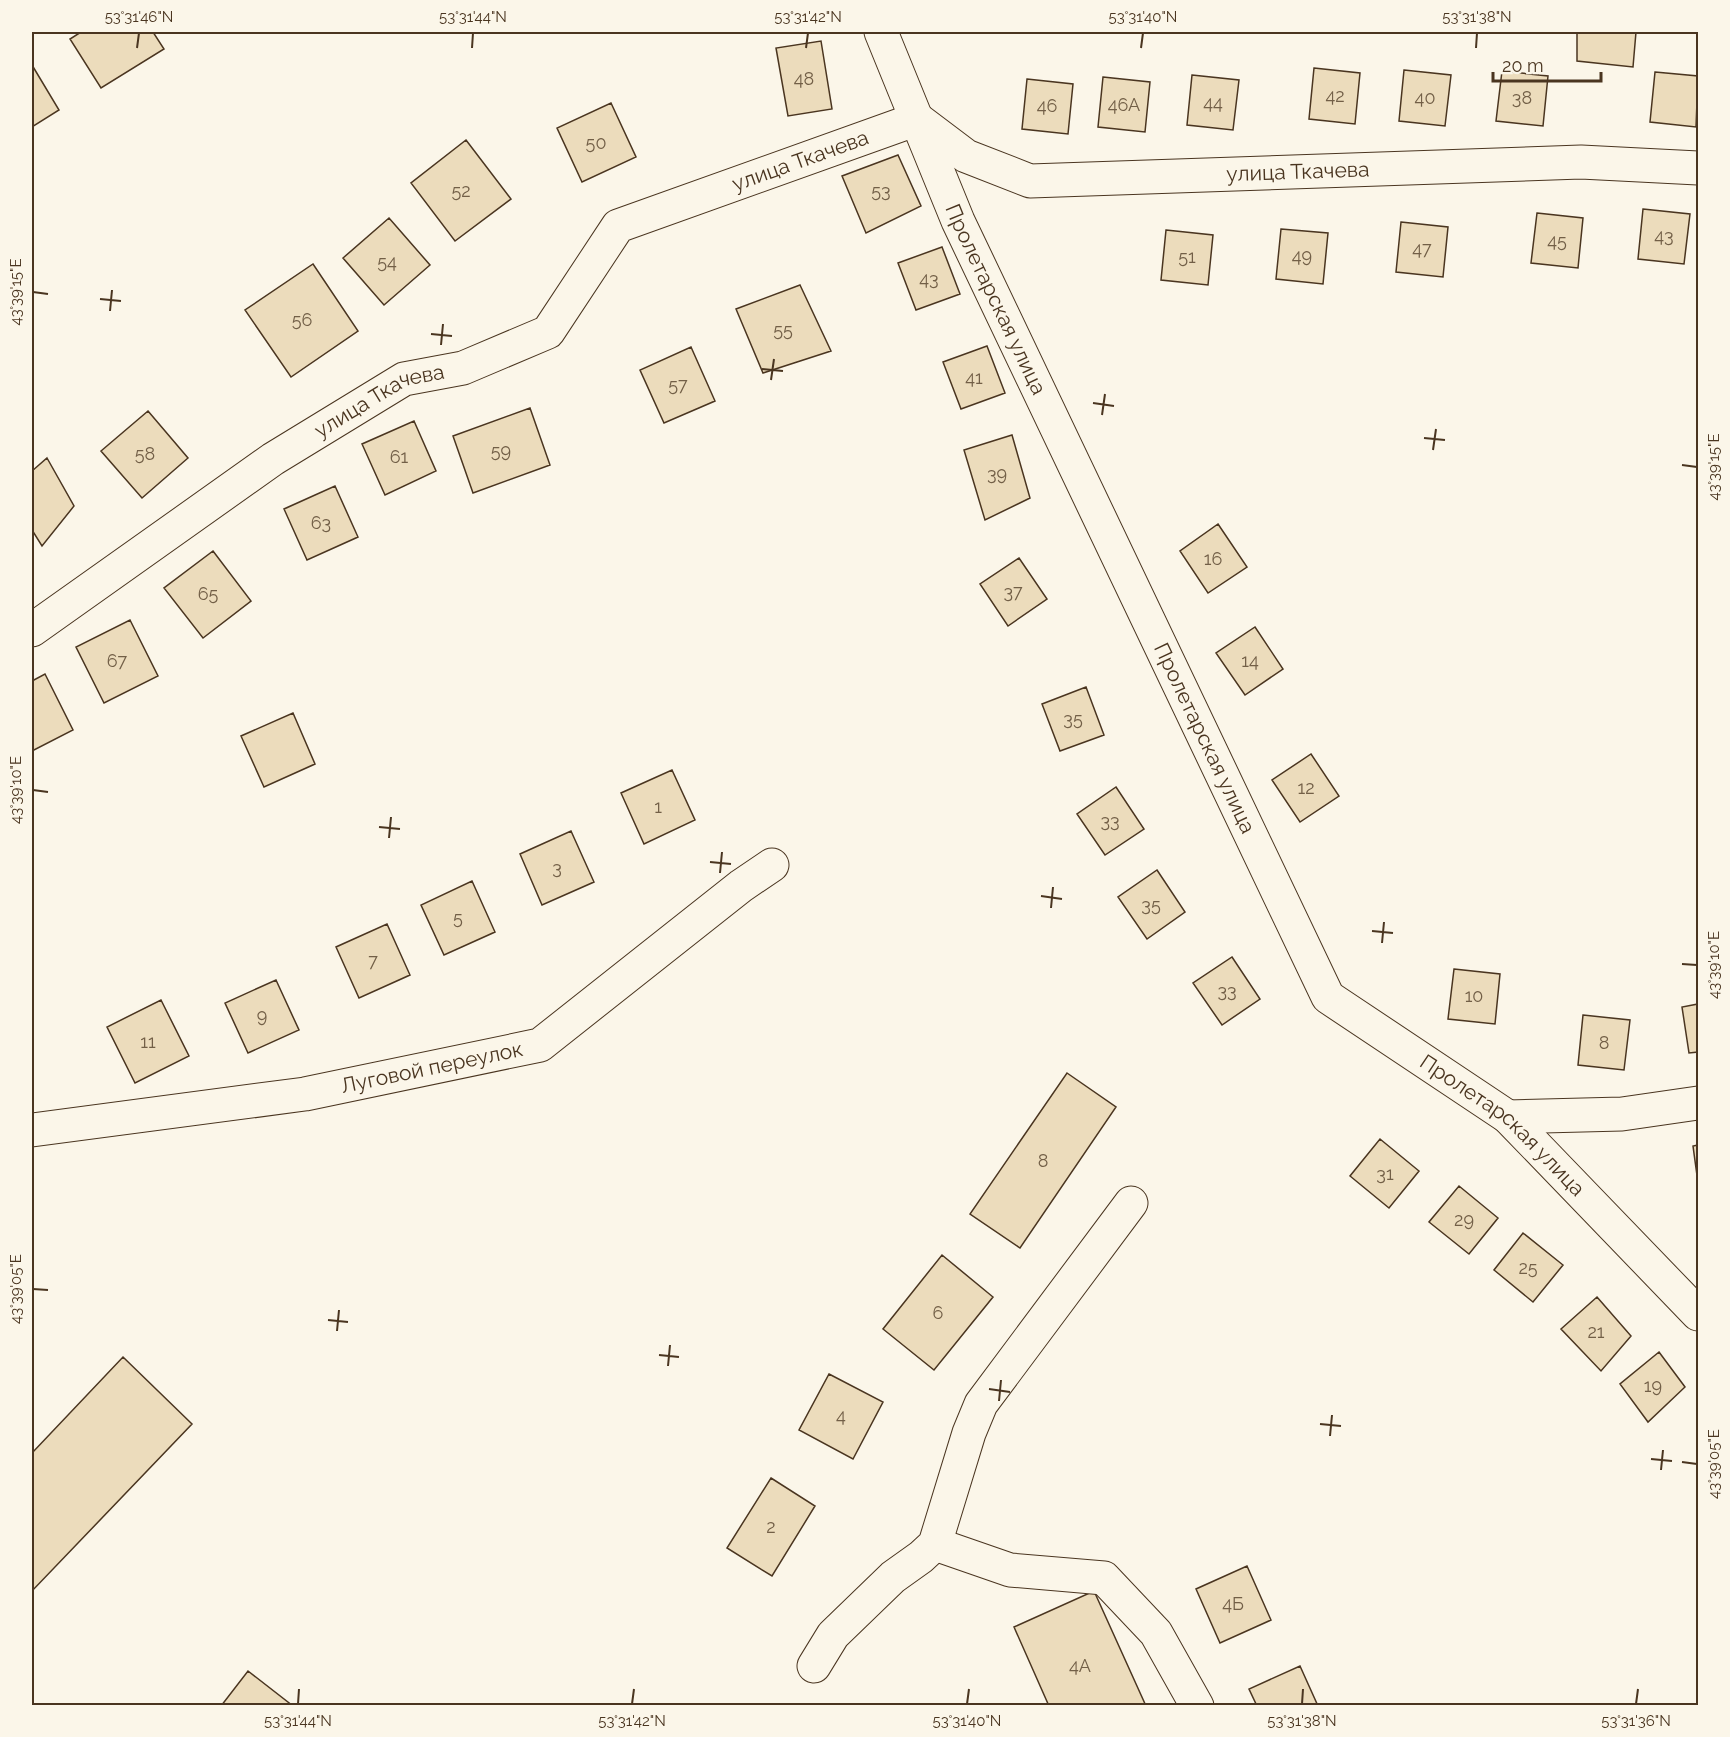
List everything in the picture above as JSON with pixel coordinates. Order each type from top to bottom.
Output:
[{"type":"street","name":"Пролетарская улица","points":[[881,32],[958,221],[1328,997],[1508,1117],[1698,1314]]},
{"type":"street","name":"улица Ткачева","points":[[32,630],[273,459],[404,379],[463,368],[548,332],[618,226],[916,119],[966,156],[1030,181],[1581,162],[1698,168]]},
{"type":"street","name":"Луговой переулок","points":[[32,1130],[305,1094],[540,1045],[741,885],[772,866]]},
{"type":"street","points":[[1508,1117],[1622,1114],[1698,1103]]},
{"type":"street","points":[[814,1666],[832,1635],[894,1577],[935,1544],[969,1433],[981,1404],[1131,1203]]},
{"type":"street","points":[[935,1544],[1010,1570],[1104,1578],[1156,1633],[1197,1706]]},
{"type":"building","points":[[81,32],[153,32],[164,49],[101,88],[70,39]]},
{"type":"building","points":[[1577,32],[1636,32],[1633,67],[1577,61]]},
{"type":"building","points":[[821,41],[832,109],[788,116],[776,48]]},
{"type":"building","points":[[32,65],[59,110],[32,127]]},
{"type":"building","points":[[1314,68],[1360,73],[1355,124],[1309,119]]},
{"type":"building","points":[[1404,70],[1451,75],[1445,126],[1399,121]]},
{"type":"building","points":[[1502,71],[1548,76],[1543,126],[1496,121]]},
{"type":"building","points":[[1655,72],[1698,76],[1696,127],[1650,122]]},
{"type":"building","points":[[1192,75],[1239,80],[1233,130],[1187,125]]},
{"type":"building","points":[[1103,77],[1150,82],[1145,132],[1098,127]]},
{"type":"building","points":[[1027,79],[1073,84],[1068,134],[1022,129]]},
{"type":"building","points":[[611,103],[636,157],[582,182],[557,128]]},
{"type":"building","points":[[466,140],[511,199],[455,241],[411,183]]},
{"type":"building","points":[[898,155],[921,206],[866,233],[842,176]]},
{"type":"building","points":[[1643,209],[1690,214],[1684,264],[1638,259]]},
{"type":"building","points":[[1537,213],[1583,218],[1578,268],[1531,263]]},
{"type":"building","points":[[389,218],[430,265],[384,305],[343,258]]},
{"type":"building","points":[[1401,222],[1448,227],[1443,277],[1396,272]]},
{"type":"building","points":[[1281,229],[1328,233],[1323,284],[1276,279]]},
{"type":"building","points":[[1166,230],[1213,235],[1208,285],[1161,280]]},
{"type":"building","points":[[942,247],[960,294],[916,310],[898,263]]},
{"type":"building","points":[[313,264],[358,331],[291,377],[245,310]]},
{"type":"building","points":[[800,285],[831,351],[763,373],[736,309]]},
{"type":"building","points":[[987,346],[1005,393],[961,409],[943,362]]},
{"type":"building","points":[[691,347],[715,401],[664,423],[640,370]]},
{"type":"building","points":[[530,408],[550,465],[473,493],[453,436]]},
{"type":"building","points":[[148,411],[188,458],[142,498],[101,451]]},
{"type":"building","points":[[414,421],[436,471],[385,495],[362,444]]},
{"type":"building","points":[[1012,435],[1030,498],[985,520],[964,450]]},
{"type":"building","points":[[47,458],[74,506],[42,546],[32,530],[32,471]]},
{"type":"building","points":[[335,486],[358,537],[307,560],[284,509]]},
{"type":"building","points":[[1218,524],[1247,567],[1208,593],[1180,551]]},
{"type":"building","points":[[213,551],[251,601],[203,638],[164,588]]},
{"type":"building","points":[[1019,558],[1047,599],[1008,626],[980,584]]},
{"type":"building","points":[[130,620],[158,676],[104,703],[76,647]]},
{"type":"building","points":[[1255,627],[1283,669],[1245,695],[1216,653]]},
{"type":"building","points":[[45,674],[73,730],[32,751],[32,681]]},
{"type":"building","points":[[1086,687],[1104,735],[1060,751],[1042,704]]},
{"type":"building","points":[[293,713],[315,764],[264,787],[241,736]]},
{"type":"building","points":[[1311,754],[1339,796],[1300,822],[1272,780]]},
{"type":"building","points":[[672,770],[695,820],[644,844],[621,793]]},
{"type":"building","points":[[1116,787],[1144,829],[1105,855],[1077,814]]},
{"type":"building","points":[[571,831],[594,882],[542,905],[520,854]]},
{"type":"building","points":[[1157,870],[1185,912],[1147,939],[1118,897]]},
{"type":"building","points":[[472,881],[495,932],[444,955],[421,905]]},
{"type":"building","points":[[387,924],[410,975],[359,998],[336,947]]},
{"type":"building","points":[[1232,957],[1260,999],[1222,1025],[1193,983]]},
{"type":"building","points":[[1454,969],[1500,974],[1495,1024],[1448,1019]]},
{"type":"building","points":[[276,980],[299,1030],[248,1053],[225,1003]]},
{"type":"building","points":[[161,1000],[189,1056],[135,1083],[107,1027]]},
{"type":"building","points":[[1698,1004],[1698,1052],[1689,1053],[1682,1007]]},
{"type":"building","points":[[1583,1015],[1630,1020],[1624,1070],[1578,1065]]},
{"type":"building","points":[[1067,1073],[1116,1107],[1020,1248],[970,1214]]},
{"type":"building","points":[[1380,1139],[1419,1171],[1389,1208],[1350,1176]]},
{"type":"building","points":[[1698,1145],[1698,1183],[1693,1146]]},
{"type":"building","points":[[1459,1186],[1498,1218],[1469,1254],[1429,1222]]},
{"type":"building","points":[[1523,1233],[1563,1265],[1533,1302],[1494,1270]]},
{"type":"building","points":[[942,1255],[993,1297],[934,1370],[883,1329]]},
{"type":"building","points":[[1597,1297],[1631,1336],[1601,1371],[1561,1329]]},
{"type":"building","points":[[1659,1352],[1685,1387],[1648,1422],[1620,1384]]},
{"type":"building","points":[[123,1357],[192,1424],[32,1591],[32,1453]]},
{"type":"building","points":[[829,1374],[883,1402],[853,1459],[799,1430]]},
{"type":"building","points":[[771,1478],[815,1506],[772,1576],[727,1548]]},
{"type":"building","points":[[1247,1566],[1271,1620],[1220,1643],[1196,1589]]},
{"type":"building","points":[[1094,1591],[1146,1706],[1049,1706],[1014,1627]]},
{"type":"building","points":[[1300,1666],[1318,1706],[1257,1706],[1249,1689]]},
{"type":"building","points":[[248,1671],[293,1706],[221,1706]]}]
